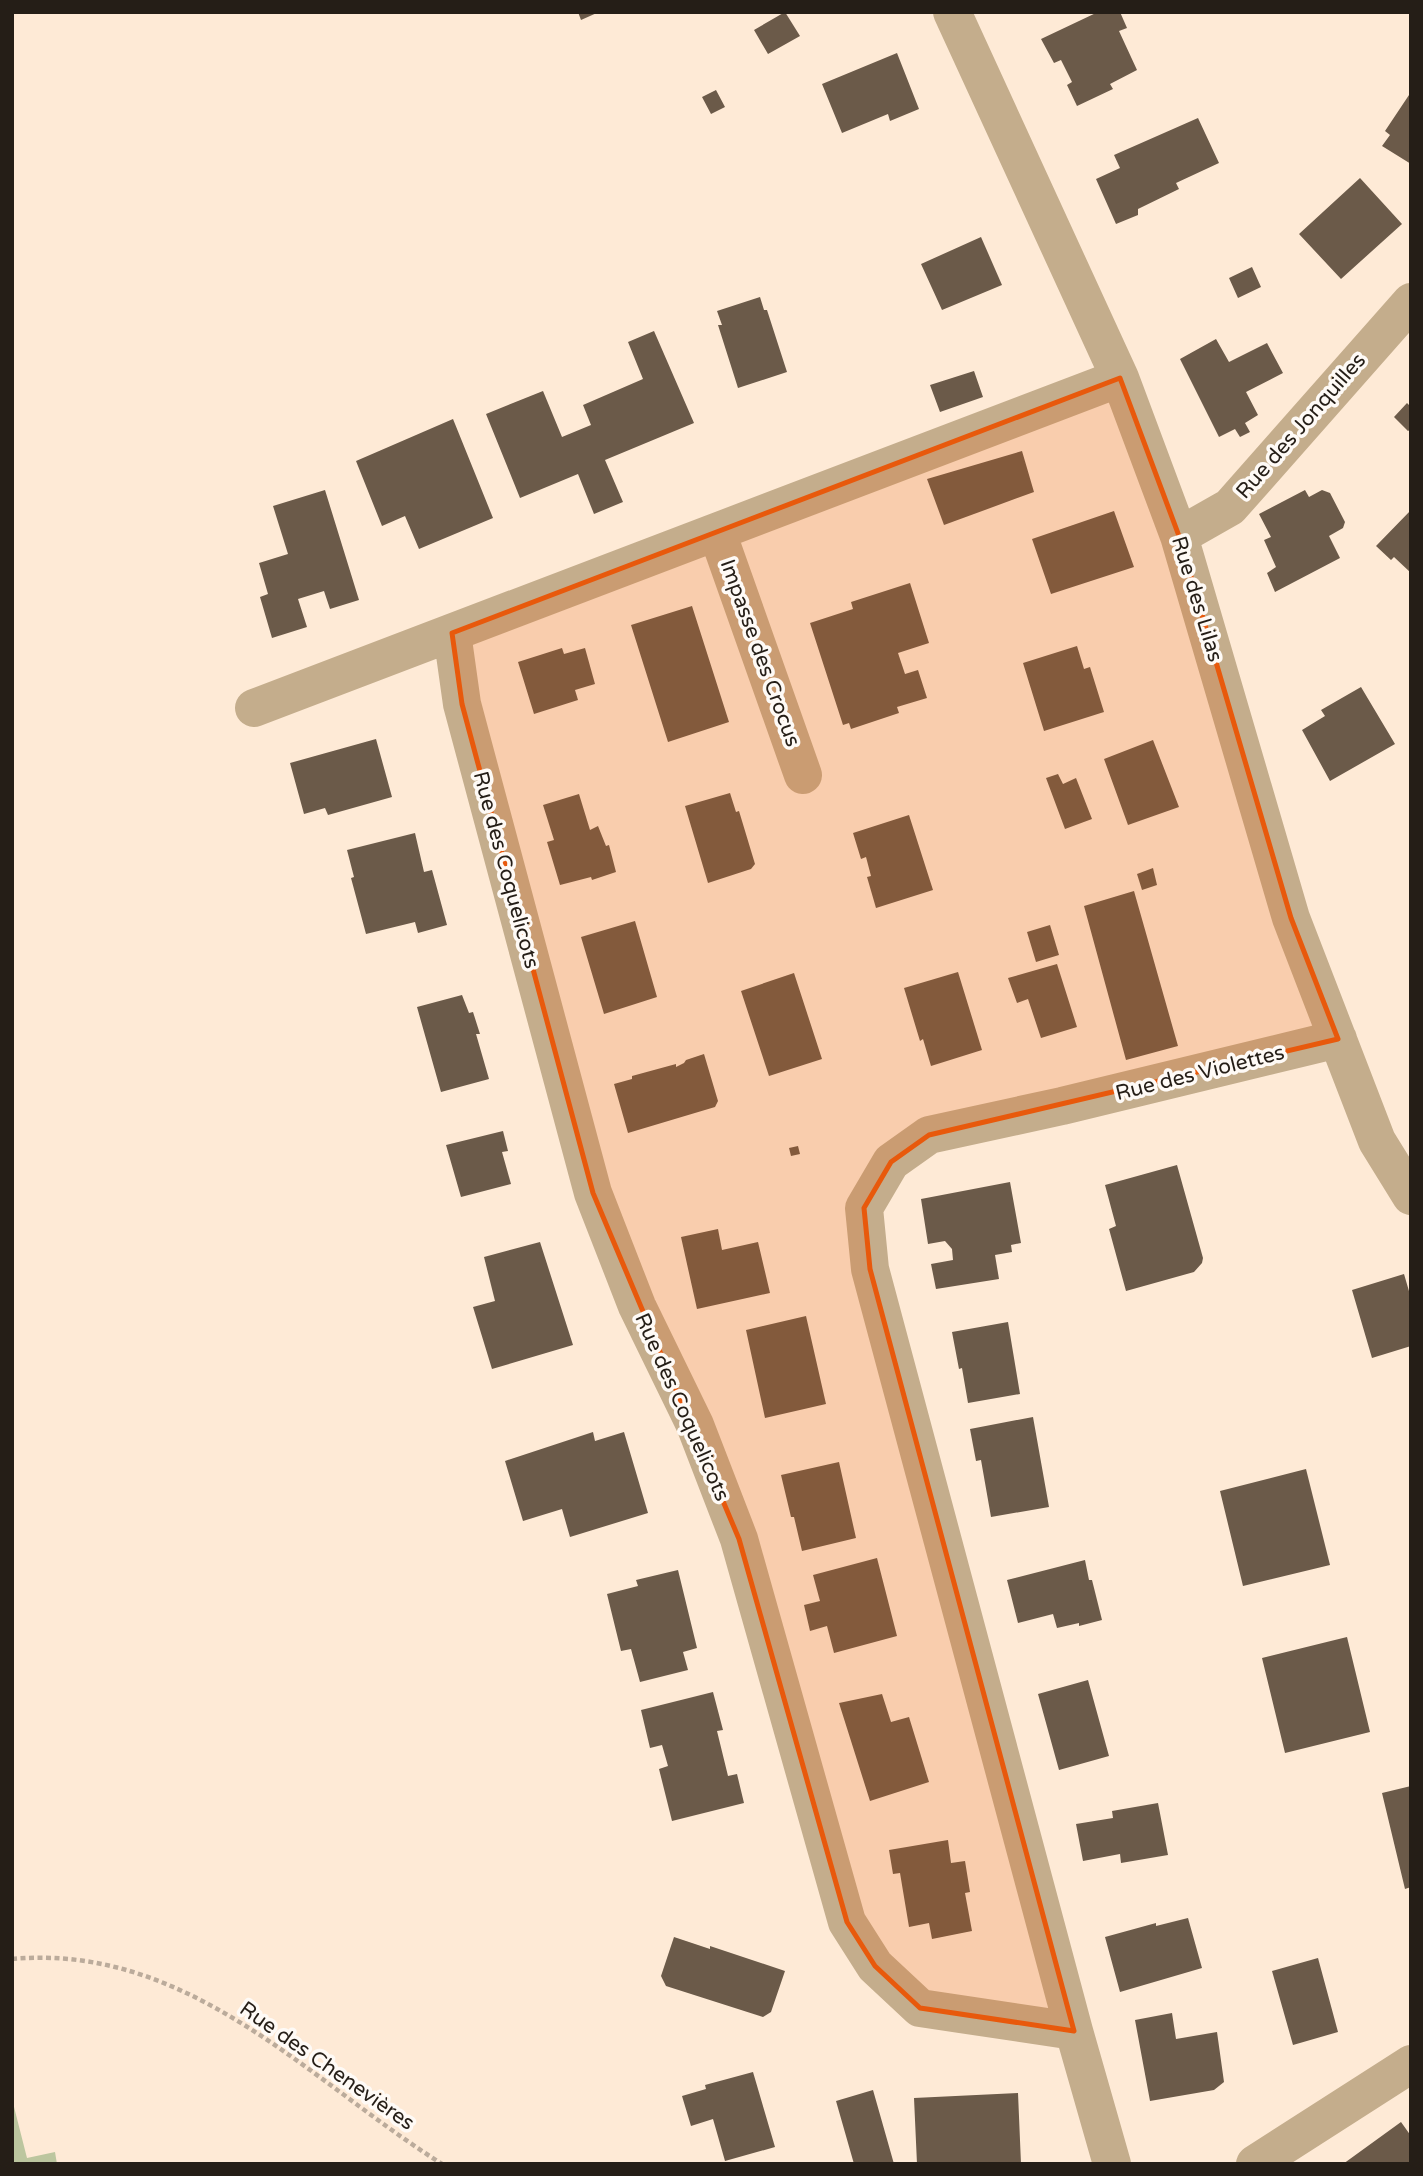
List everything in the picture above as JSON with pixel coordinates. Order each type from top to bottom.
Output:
[{"type":"street","name":"Rue des Lilas","points":[[952,12],[1120,378],[1179,536],[1291,918],[1377,1141],[1411,1196]]},
{"type":"street","name":"Rue des Jonquilles","points":[[1179,536],[1230,507],[1411,302]]},
{"type":"street","points":[[254,708],[1120,378]]},
{"type":"street","name":"Impasse des Crocus","points":[[717,532],[803,775]]},
{"type":"street","name":"Rue des Coquelicots","points":[[452,633],[462,704],[593,1193],[637,1306],[695,1425],[740,1539],[847,1922],[875,1966],[920,2008],[1074,2031]]},
{"type":"street","name":"Rue des Violettes","points":[[1112,2164],[870,1269],[864,1208],[891,1162],[929,1135],[1062,1106],[1338,1039]]},
{"type":"street","points":[[1255,2164],[1411,2064]]},
{"type":"path","name":"Rue des Chenevières","points":[[12,1959],[97,1963],[165,1982],[271,2041],[442,2164]]},
{"type":"highlighted area","points":[[1120,378],[1179,536],[1291,918],[1338,1039],[929,1135],[891,1162],[864,1208],[870,1269],[1074,2031],[920,2008],[875,1966],[847,1922],[739,1539],[593,1193],[462,704],[452,633]]},
{"type":"green space","points":[[12,2099],[27,2158],[55,2152],[57,2164],[12,2164]]},
{"type":"building","points":[[578,12],[599,12],[581,20]]},
{"type":"building","points":[[785,12],[800,36],[768,54],[754,30]]},
{"type":"building","points":[[1098,12],[1120,12],[1127,28],[1119,31],[1137,70],[1110,84],[1113,89],[1077,106],[1067,85],[1072,82],[1061,60],[1054,63],[1041,39]]},
{"type":"building","points":[[897,53],[919,109],[890,121],[888,114],[842,133],[822,84]]},
{"type":"building","points":[[716,90],[725,107],[711,114],[702,97]]},
{"type":"building","points":[[1411,92],[1411,164],[1382,146],[1390,135],[1385,131]]},
{"type":"building","points":[[1198,118],[1219,163],[1176,183],[1179,189],[1138,209],[1138,215],[1116,224],[1096,179],[1120,168],[1114,155]]},
{"type":"building","points":[[1360,178],[1402,224],[1341,279],[1299,234]]},
{"type":"building","points":[[981,237],[1002,285],[942,310],[921,264]]},
{"type":"building","points":[[1252,267],[1261,287],[1238,298],[1229,278]]},
{"type":"building","points":[[760,297],[764,310],[767,310],[787,372],[738,388],[718,325],[722,325],[717,311]]},
{"type":"building","points":[[654,331],[694,423],[605,460],[623,502],[594,514],[578,474],[520,498],[486,414],[543,391],[562,437],[591,425],[583,405],[643,379],[628,342]]},
{"type":"building","points":[[1216,339],[1229,362],[1267,343],[1283,373],[1246,392],[1258,415],[1245,423],[1250,432],[1240,437],[1235,429],[1219,437],[1180,359]]},
{"type":"building","points":[[974,371],[983,397],[940,412],[930,385]]},
{"type":"building","points":[[1407,403],[1411,407],[1411,429],[1408,431],[1394,417]]},
{"type":"building","points":[[453,419],[493,518],[419,549],[405,516],[382,526],[356,461]]},
{"type":"building","points":[[1022,451],[1034,492],[944,525],[927,479]]},
{"type":"building","points":[[325,490],[359,600],[330,609],[324,591],[298,599],[307,627],[272,638],[260,597],[268,594],[259,563],[288,554],[273,506]]},
{"type":"building","points":[[1305,490],[1309,497],[1322,490],[1330,493],[1345,522],[1343,528],[1329,536],[1340,558],[1275,592],[1267,573],[1276,567],[1264,540],[1271,537],[1259,514]]},
{"type":"building","points":[[1411,510],[1411,573],[1394,557],[1391,560],[1376,546]]},
{"type":"building","points":[[1114,511],[1134,567],[1051,594],[1032,539]]},
{"type":"building","points":[[910,583],[929,643],[898,653],[905,674],[918,670],[927,698],[897,707],[899,713],[851,729],[849,723],[843,725],[810,623],[853,609],[851,602]]},
{"type":"building","points":[[692,606],[729,722],[668,742],[631,625]]},
{"type":"building","points":[[1077,646],[1084,669],[1090,667],[1104,712],[1044,731],[1023,663]]},
{"type":"building","points":[[562,648],[564,654],[585,648],[595,684],[575,690],[578,700],[534,714],[518,662]]},
{"type":"building","points":[[1361,687],[1395,744],[1330,781],[1302,730],[1325,716],[1321,710]]},
{"type":"building","points":[[376,739],[392,797],[328,815],[325,808],[304,814],[290,763]]},
{"type":"building","points":[[1153,740],[1179,807],[1128,825],[1104,759]]},
{"type":"building","points":[[1058,774],[1063,784],[1076,778],[1092,819],[1065,829],[1046,778]]},
{"type":"building","points":[[730,793],[736,812],[739,811],[755,864],[751,869],[708,883],[685,806]]},
{"type":"building","points":[[579,794],[590,830],[598,826],[606,846],[609,845],[616,872],[592,880],[591,877],[560,885],[547,842],[554,840],[543,805]]},
{"type":"building","points":[[909,815],[933,890],[876,908],[867,877],[871,876],[866,857],[861,859],[853,833]]},
{"type":"building","points":[[415,833],[424,872],[432,870],[447,925],[418,933],[415,922],[366,934],[351,878],[354,877],[347,850]]},
{"type":"building","points":[[1153,868],[1157,885],[1142,890],[1137,874]]},
{"type":"building","points":[[1134,891],[1178,1046],[1126,1060],[1084,906]]},
{"type":"building","points":[[635,921],[657,997],[604,1014],[581,937]]},
{"type":"building","points":[[1050,925],[1059,955],[1036,962],[1027,932]]},
{"type":"building","points":[[1057,964],[1077,1027],[1041,1038],[1028,999],[1017,1003],[1008,978]]},
{"type":"building","points":[[958,972],[982,1050],[931,1066],[923,1039],[920,1041],[904,988]]},
{"type":"building","points":[[794,973],[822,1059],[769,1076],[741,991]]},
{"type":"building","points":[[462,995],[469,1013],[473,1012],[480,1034],[476,1034],[489,1079],[441,1092],[417,1007]]},
{"type":"building","points":[[704,1054],[718,1101],[715,1107],[628,1133],[614,1084],[676,1064],[676,1067],[686,1060]]},
{"type":"building","points":[[503,1131],[508,1151],[502,1152],[511,1184],[461,1197],[446,1145]]},
{"type":"building","points":[[798,1146],[800,1154],[791,1156],[789,1148]]},
{"type":"building","points":[[1177,1165],[1203,1258],[1202,1263],[1194,1272],[1126,1291],[1109,1229],[1116,1226],[1105,1185]]},
{"type":"building","points":[[1010,1182],[1021,1243],[1011,1245],[1012,1252],[995,1255],[999,1279],[936,1289],[931,1264],[953,1260],[952,1249],[945,1241],[928,1244],[921,1199]]},
{"type":"building","points":[[718,1229],[722,1250],[758,1242],[770,1293],[697,1309],[681,1237]]},
{"type":"building","points":[[540,1242],[573,1345],[492,1369],[473,1307],[495,1301],[484,1257]]},
{"type":"building","points":[[1404,1274],[1411,1298],[1411,1346],[1372,1358],[1352,1290]]},
{"type":"building","points":[[806,1316],[826,1404],[765,1418],[746,1330]]},
{"type":"building","points":[[1008,1322],[1020,1394],[968,1403],[952,1332]]},
{"type":"building","points":[[1033,1417],[1049,1507],[991,1517],[981,1460],[976,1461],[970,1429]]},
{"type":"building","points":[[593,1432],[595,1441],[624,1432],[648,1513],[570,1537],[562,1509],[523,1521],[505,1461]]},
{"type":"building","points":[[839,1462],[856,1538],[802,1551],[781,1475]]},
{"type":"building","points":[[1306,1469],[1330,1565],[1243,1586],[1220,1491]]},
{"type":"building","points":[[877,1558],[897,1636],[834,1653],[827,1626],[810,1631],[804,1605],[820,1601],[813,1575]]},
{"type":"building","points":[[1085,1560],[1102,1620],[1057,1628],[1053,1614],[1018,1623],[1007,1580]]},
{"type":"building","points":[[678,1570],[697,1648],[683,1652],[688,1670],[640,1682],[631,1649],[621,1651],[607,1594],[638,1586],[636,1580]]},
{"type":"building","points":[[1347,1637],[1370,1732],[1285,1753],[1262,1658]]},
{"type":"building","points":[[1088,1680],[1109,1756],[1059,1770],[1038,1694]]},
{"type":"building","points":[[713,1692],[723,1730],[717,1731],[728,1776],[737,1774],[744,1803],[672,1821],[659,1769],[668,1766],[662,1745],[650,1748],[641,1710]]},
{"type":"building","points":[[882,1694],[891,1722],[909,1717],[929,1782],[870,1801],[839,1703]]},
{"type":"building","points":[[1411,1786],[1411,1887],[1405,1889],[1382,1793]]},
{"type":"building","points":[[1158,1803],[1168,1855],[1121,1863],[1120,1854],[1083,1861],[1076,1824],[1113,1818],[1112,1811]]},
{"type":"building","points":[[948,1840],[951,1863],[965,1861],[970,1892],[965,1893],[972,1931],[932,1939],[929,1923],[909,1927],[900,1873],[893,1874],[889,1850]]},
{"type":"building","points":[[1188,1918],[1202,1968],[1120,1992],[1105,1937],[1156,1923],[1156,1926]]},
{"type":"building","points":[[674,1937],[785,1971],[771,2012],[763,2017],[666,1986],[661,1976]]},
{"type":"building","points":[[1318,1958],[1338,2032],[1293,2045],[1272,1971]]},
{"type":"building","points":[[1172,2013],[1176,2039],[1217,2032],[1224,2082],[1214,2090],[1150,2101],[1135,2020]]},
{"type":"building","points":[[753,2072],[775,2147],[725,2161],[713,2119],[691,2126],[682,2096],[706,2089],[705,2085]]},
{"type":"building","points":[[873,2090],[894,2164],[854,2164],[836,2101]]},
{"type":"building","points":[[1018,2093],[1021,2164],[917,2164],[914,2098]]},
{"type":"building","points":[[1401,2122],[1411,2136],[1411,2164],[1343,2164]]}]
